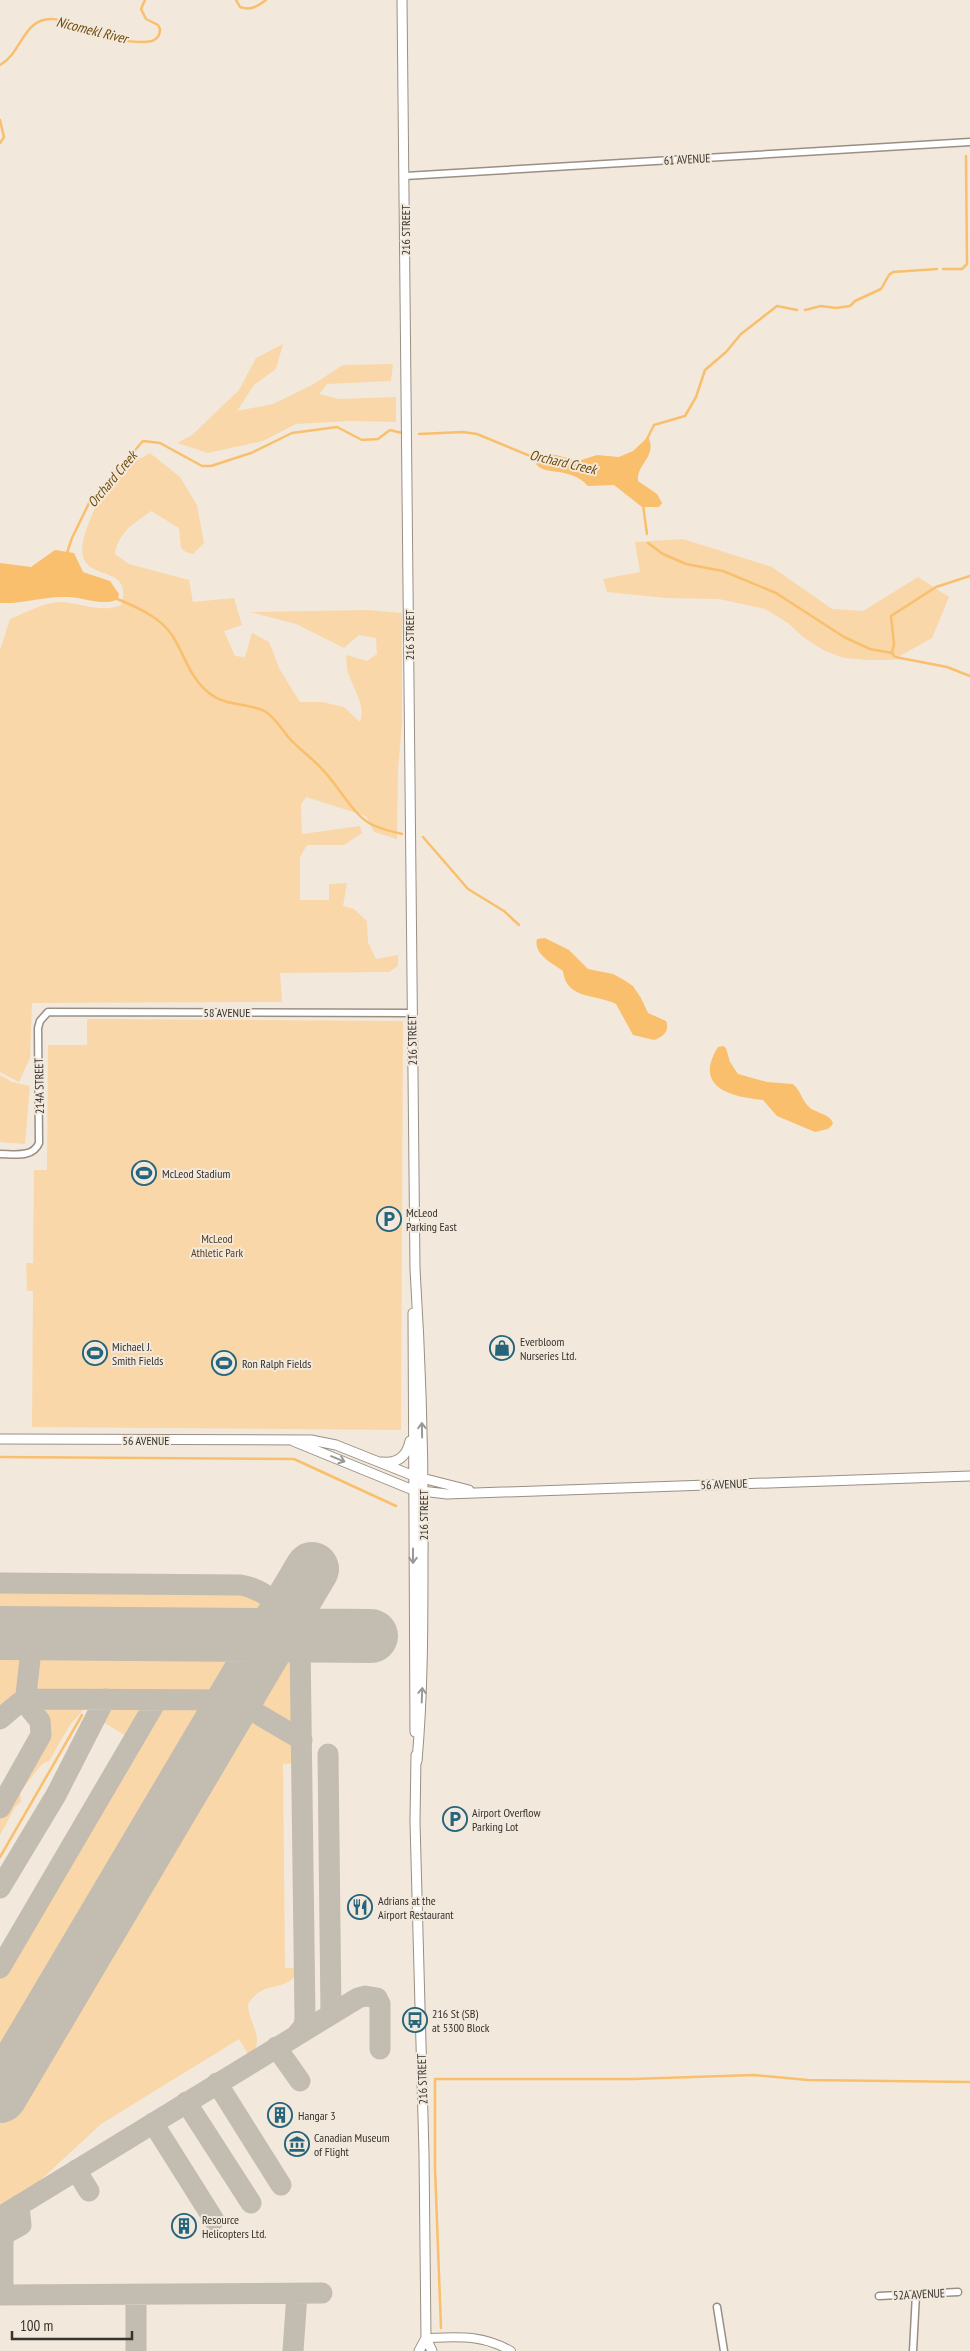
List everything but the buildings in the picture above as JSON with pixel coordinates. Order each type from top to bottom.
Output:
[{"type":"main road","name":"216 STREET","points":[[402,0],[415,1269],[422,1369],[423,1479],[424,1662],[417,1761],[415,1832],[424,2154],[426,2338],[432,2351]]},
{"type":"main road","name":"216 STREET","points":[[415,1269],[412,1330],[414,1710],[417,1761]]},
{"type":"main road","points":[[371,1460],[388,1462],[401,1458],[408,1448],[413,1426]]},
{"type":"main road","name":"56 AVENUE","points":[[0,1439],[310,1440],[336,1446],[423,1479],[478,1492]]},
{"type":"main road","name":"56 AVENUE","points":[[293,1441],[413,1490],[447,1494],[970,1476]]},
{"type":"main road","name":"216 STREET","points":[[419,2351],[426,2338]]},
{"type":"street","name":"61 AVENUE","points":[[405,176],[970,142]]},
{"type":"street","name":"58 AVENUE","points":[[44,1015],[54,1011],[412,1012]]},
{"type":"street","name":"214A STREET","points":[[0,1154],[28,1153],[34,1151],[39,1143],[38,1028],[44,1015]]},
{"type":"street","name":"52A AVENUE","points":[[879,2296],[958,2292]]},
{"type":"street","points":[[913,2351],[916,2294]]},
{"type":"street","points":[[717,2307],[724,2351]]},
{"type":"street","points":[[426,2338],[473,2336],[497,2343],[511,2351]]},
{"type":"green space","points":[[283,344],[276,369],[254,385],[237,411],[273,404],[312,385],[343,365],[393,364],[391,381],[327,384],[319,394],[339,399],[396,397],[396,422],[350,421],[296,424],[263,441],[208,453],[177,443],[192,435],[239,390],[256,358]]},
{"type":"green space","points":[[150,453],[180,477],[197,505],[204,543],[193,554],[186,552],[181,548],[179,528],[151,511],[123,534],[115,554],[129,564],[189,580],[193,602],[234,598],[242,625],[224,631],[235,656],[245,657],[252,633],[269,642],[280,670],[300,702],[322,702],[344,707],[360,722],[362,710],[348,673],[346,655],[367,661],[377,654],[376,638],[359,635],[344,648],[296,624],[250,612],[367,610],[402,613],[402,723],[398,770],[397,839],[374,832],[366,816],[306,797],[301,805],[302,834],[360,826],[362,833],[344,845],[307,845],[300,857],[300,900],[329,900],[329,884],[347,883],[343,906],[354,909],[367,921],[368,942],[376,959],[398,955],[398,966],[389,972],[280,973],[282,1002],[32,1003],[30,1058],[19,1082],[0,1072],[0,650],[10,619],[40,606],[59,602],[98,608],[121,605],[122,585],[117,579],[95,570],[89,565],[84,559],[82,550],[92,514],[117,472],[124,466]]},
{"type":"green space","points":[[683,539],[772,567],[832,609],[863,611],[918,577],[949,597],[932,638],[893,660],[869,660],[844,658],[825,651],[803,637],[788,623],[765,609],[719,599],[666,598],[607,592],[603,579],[640,572],[635,542]]},
{"type":"green space","name":"McLeod Athletic Park","points":[[89,1019],[403,1021],[401,1430],[32,1427],[33,1291],[27,1291],[26,1263],[33,1263],[34,1170],[47,1170],[48,1045],[87,1045],[87,1021]]},
{"type":"green space","points":[[0,1075],[12,1082],[30,1086],[25,1144],[0,1142]]},
{"type":"green space","points":[[0,1588],[244,1589],[266,1604],[271,1611],[265,1620],[0,1619]]},
{"type":"green space","points":[[0,1647],[23,1647],[25,1650],[21,1688],[0,1712]]},
{"type":"green space","points":[[40,1647],[249,1649],[221,1695],[34,1693],[31,1688],[36,1650]]},
{"type":"green space","points":[[279,1648],[294,1650],[295,1731],[248,1701]]},
{"type":"green space","points":[[33,1703],[89,1703],[70,1725],[49,1761],[42,1764],[20,1792],[21,1802],[15,1807],[0,1835],[0,1814],[42,1741],[45,1725]]},
{"type":"green space","points":[[109,1703],[138,1704],[141,1706],[142,1717],[129,1738],[100,1720]]},
{"type":"green space","points":[[160,1704],[215,1705],[0,2069],[0,1975]]},
{"type":"green space","points":[[243,1711],[295,1742],[295,1763],[283,1764],[285,1968],[297,1968],[296,1974],[282,1985],[259,1992],[248,2004],[257,2038],[255,2050],[248,2054],[239,2039],[101,2124],[31,2189],[0,2208],[0,2122]]},
{"type":"water","points":[[648,437],[650,444],[649,455],[640,470],[638,481],[657,494],[662,503],[659,507],[642,507],[614,485],[588,486],[581,480],[566,473],[545,470],[536,464],[541,456],[556,455],[578,461],[597,455],[619,457],[633,451]]},
{"type":"water","points":[[55,550],[74,553],[83,572],[110,581],[119,594],[118,599],[99,602],[73,597],[58,597],[0,603],[0,563],[31,567]]},
{"type":"water","points":[[545,938],[569,950],[588,969],[613,974],[633,986],[648,1013],[666,1021],[667,1028],[665,1033],[654,1040],[633,1035],[616,1004],[576,992],[565,980],[563,971],[544,958],[538,949],[537,939]]},
{"type":"water","points":[[723,1046],[726,1048],[730,1062],[738,1074],[767,1082],[793,1084],[810,1108],[830,1118],[833,1124],[828,1129],[815,1132],[777,1116],[763,1100],[739,1096],[719,1087],[713,1081],[710,1072],[711,1061],[718,1047]]},
{"type":"waterway","name":"Nicomekl River","points":[[0,65],[13,53],[29,30],[42,20],[60,20],[87,32],[105,37],[137,42],[152,41],[158,36],[160,29],[158,25],[146,19],[141,9],[145,0]]},
{"type":"waterway","name":"Nicomekl River","points":[[236,0],[240,7],[248,8],[257,6],[266,0]]},
{"type":"waterway","name":"Nicomekl River","points":[[0,120],[4,137],[0,143]]},
{"type":"waterway","points":[[943,269],[962,269],[967,264],[966,156]]},
{"type":"waterway","points":[[805,310],[821,306],[836,308],[850,306],[855,301],[881,289],[889,275],[893,272],[937,269]]},
{"type":"waterway","points":[[647,439],[654,425],[685,416],[696,397],[705,370],[726,352],[741,334],[777,306],[797,310]]},
{"type":"waterway","name":"Orchard Creek","points":[[67,553],[90,501],[143,441],[160,443],[202,466],[211,466],[251,453],[292,433],[337,427],[362,440],[378,439],[390,430],[402,433]]},
{"type":"waterway","name":"Orchard Creek","points":[[419,434],[463,432],[477,434],[540,460]]},
{"type":"waterway","points":[[643,505],[647,534]]},
{"type":"waterway","points":[[648,543],[663,554],[686,564],[723,571],[776,593],[844,637],[870,649],[892,653],[895,657],[947,667],[970,676]]},
{"type":"waterway","points":[[892,653],[894,644],[891,616],[936,587],[970,576]]},
{"type":"waterway","points":[[115,598],[154,617],[167,628],[192,673],[209,693],[223,701],[254,707],[266,712],[289,738],[322,769],[363,819],[377,827],[402,834]]},
{"type":"waterway","points":[[423,837],[468,889],[504,911],[519,925]]},
{"type":"waterway","points":[[0,1457],[294,1459],[396,1506]]},
{"type":"waterway","points":[[0,1857],[82,1715]]},
{"type":"waterway","points":[[441,2328],[435,2168],[435,2079],[633,2079],[754,2075],[808,2080],[970,2082]]},
{"type":"taxiway","points":[[0,1583],[241,1585],[270,1598],[288,1614],[294,1623],[300,1642],[305,2018],[304,2026],[298,2033]]},
{"type":"taxiway","points":[[0,1808],[41,1735],[40,1721],[25,1703],[33,1633]]},
{"type":"taxiway","points":[[0,1719],[19,1703],[32,1699],[234,1700],[302,1740]]},
{"type":"taxiway","points":[[0,1888],[56,1795],[105,1699]]},
{"type":"taxiway","points":[[0,1968],[157,1700]]},
{"type":"taxiway","points":[[328,1754],[331,2014]]},
{"type":"taxiway","points":[[0,2217],[358,1998],[365,1996],[377,1998],[380,2004],[380,2049]]},
{"type":"taxiway","points":[[276,2047],[300,2081]]},
{"type":"taxiway","points":[[217,2083],[281,2185]]},
{"type":"taxiway","points":[[186,2102],[251,2203]]},
{"type":"taxiway","points":[[153,2123],[214,2220]]},
{"type":"taxiway","points":[[76,2170],[89,2191]]},
{"type":"taxiway","points":[[9,2295],[3,2292],[3,2235],[21,2225],[19,2205]]},
{"type":"taxiway","points":[[0,2295],[322,2293]]},
{"type":"taxiway","points":[[136,2294],[136,2351]]},
{"type":"taxiway","points":[[293,2351],[297,2294]]},
{"type":"runway","points":[[0,2096],[312,1569]]},
{"type":"runway","points":[[0,1633],[371,1636]]},
{"type":"place","name":"McLeod Stadium","points":[[144,1173]]},
{"type":"place","name":"McLeod Parking East","points":[[389,1219]]},
{"type":"place","name":"Everbloom Nurseries Ltd.","points":[[502,1348]]},
{"type":"place","name":"Michael J. Smith Fields","points":[[95,1353]]},
{"type":"place","name":"Ron Ralph Fields","points":[[224,1363]]},
{"type":"place","name":"Airport Overflow Parking Lot","points":[[455,1819]]},
{"type":"place","name":"Adrians at the Airport Restaurant","points":[[360,1907]]},
{"type":"place","name":"216 St (SB) at 5300 Block","points":[[415,2020]]},
{"type":"place","name":"Hangar 3","points":[[280,2115]]},
{"type":"place","name":"Canadian Museum of Flight","points":[[297,2144]]},
{"type":"place","name":"Resource Helicopters Ltd.","points":[[184,2226]]}]
